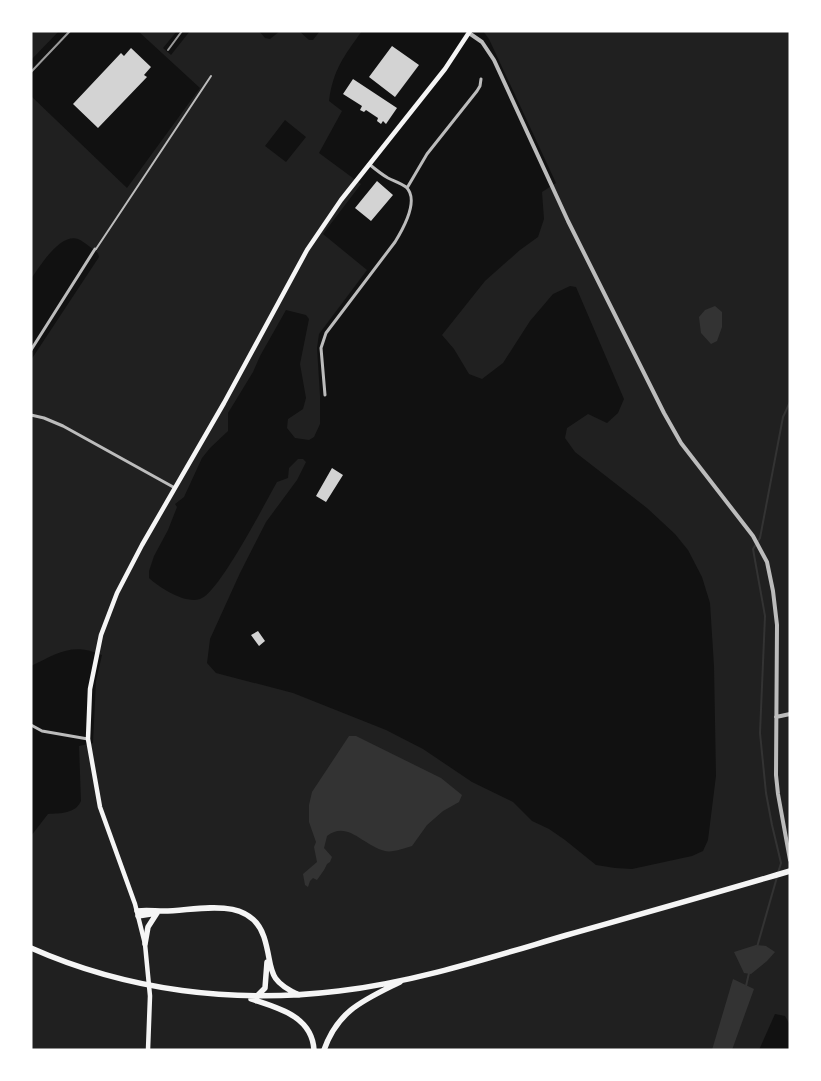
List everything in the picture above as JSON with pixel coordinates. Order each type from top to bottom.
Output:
[{"type":"highway","points":[[31,948],[82,968],[130,981],[194,992],[257,996],[300,995],[340,991],[408,978],[542,943],[790,871]]},
{"type":"highway","points":[[138,914],[213,907],[238,911],[250,918],[260,929],[264,937],[268,960],[273,974],[280,984],[300,995]]},
{"type":"highway","points":[[138,914],[164,911]]},
{"type":"highway","points":[[145,944],[148,927],[157,913]]},
{"type":"highway","points":[[257,996],[265,988],[268,960]]},
{"type":"highway","points":[[324,1050],[334,1027],[345,1015],[370,998],[408,978]]},
{"type":"highway","points":[[244,996],[282,1009],[299,1019],[311,1034],[314,1050]]},
{"type":"main road","points":[[148,1050],[150,1020],[145,944],[138,914],[100,807],[88,739],[90,689],[101,635],[123,580],[224,403],[307,250],[369,164],[444,69],[469,32]]},
{"type":"street","points":[[469,32],[482,42],[494,60],[568,221],[664,413],[681,443],[753,536],[767,562],[777,624],[776,775],[790,860]]},
{"type":"street","points":[[407,188],[426,154],[477,91],[481,78]]},
{"type":"street","points":[[325,395],[322,348],[326,333],[405,226],[411,201],[407,188],[388,178],[369,164]]},
{"type":"street","points":[[31,350],[95,249]]},
{"type":"street","points":[[31,414],[63,426],[175,488]]},
{"type":"street","points":[[776,717],[790,714]]},
{"type":"street","points":[[31,726],[88,739]]},
{"type":"lane","points":[[95,249],[211,76]]},
{"type":"shaded area","points":[[31,31],[59,31],[31,60]]},
{"type":"shaded area","points":[[138,31],[177,31],[163,48],[171,55],[190,31],[259,31],[265,38],[270,39],[280,31],[299,31],[309,40],[313,40],[320,31],[362,31],[345,56],[333,80],[329,101],[342,111],[319,153],[361,184],[323,234],[367,270],[319,334],[317,348],[320,424],[314,437],[309,440],[295,438],[287,428],[288,419],[303,409],[306,398],[300,364],[309,319],[306,315],[286,310],[253,372],[228,413],[228,431],[202,458],[184,497],[175,504],[177,507],[168,530],[154,556],[149,571],[149,578],[166,590],[187,599],[200,599],[208,593],[230,565],[277,482],[288,478],[289,468],[298,459],[303,459],[306,462],[297,480],[266,522],[240,573],[210,639],[207,663],[216,673],[293,693],[386,730],[423,749],[472,782],[513,802],[532,821],[549,829],[565,840],[596,865],[632,869],[692,856],[703,851],[708,840],[716,776],[714,666],[710,603],[702,577],[688,550],[675,534],[647,508],[575,452],[565,438],[567,428],[588,414],[607,423],[618,413],[624,399],[576,287],[570,286],[553,294],[530,321],[503,363],[482,379],[469,374],[454,349],[442,335],[485,281],[538,237],[544,219],[542,192],[556,183],[489,39],[483,31],[790,31],[790,1025],[785,1016],[775,1014],[759,1050],[31,1050],[31,836],[48,814],[71,811],[81,801],[79,746],[93,743],[96,681],[102,655],[82,649],[73,649],[57,653],[31,666],[31,360],[99,257],[98,253],[83,242],[71,238],[64,241],[51,252],[31,279],[31,96],[127,188],[200,88]],"holes":[[[285,120],[306,137],[286,162],[265,146]]]},
{"type":"shaded area","points":[[715,306],[722,312],[722,327],[717,341],[711,344],[701,333],[699,317],[705,310]]},
{"type":"shaded area","points":[[349,736],[356,736],[441,778],[462,795],[459,802],[443,811],[427,825],[412,846],[406,848],[385,851],[349,832],[335,832],[327,836],[324,848],[332,857],[317,880],[313,878],[308,887],[305,885],[303,874],[317,862],[314,847],[316,842],[309,822],[309,805],[312,792]]},
{"type":"shaded area","points":[[756,945],[766,946],[775,952],[751,974],[744,973],[734,952]]},
{"type":"shaded area","points":[[733,979],[754,989],[732,1050],[712,1050]]},
{"type":"building","points":[[392,46],[419,65],[395,97],[369,77]]},
{"type":"building","points":[[131,48],[151,67],[144,75],[147,77],[98,128],[73,104],[121,53],[124,56]]},
{"type":"building","points":[[353,79],[397,108],[386,124],[383,121],[381,124],[377,121],[378,118],[366,110],[364,112],[360,110],[362,106],[343,94]]},
{"type":"building","points":[[377,181],[393,195],[371,221],[355,208]]},
{"type":"building","points":[[332,468],[343,475],[326,502],[316,496]]},
{"type":"building","points":[[258,631],[265,641],[259,646],[251,635]]},
{"type":"waterway","points":[[778,873],[781,863],[766,793],[760,733],[765,616],[753,549],[760,538],[783,417],[790,402]]},
{"type":"waterway","points":[[757,947],[777,877]]},
{"type":"waterway","points":[[746,986],[749,973]]},
{"type":"railway","points":[[31,72],[70,31]]},
{"type":"railway","points":[[168,50],[182,31]]}]
